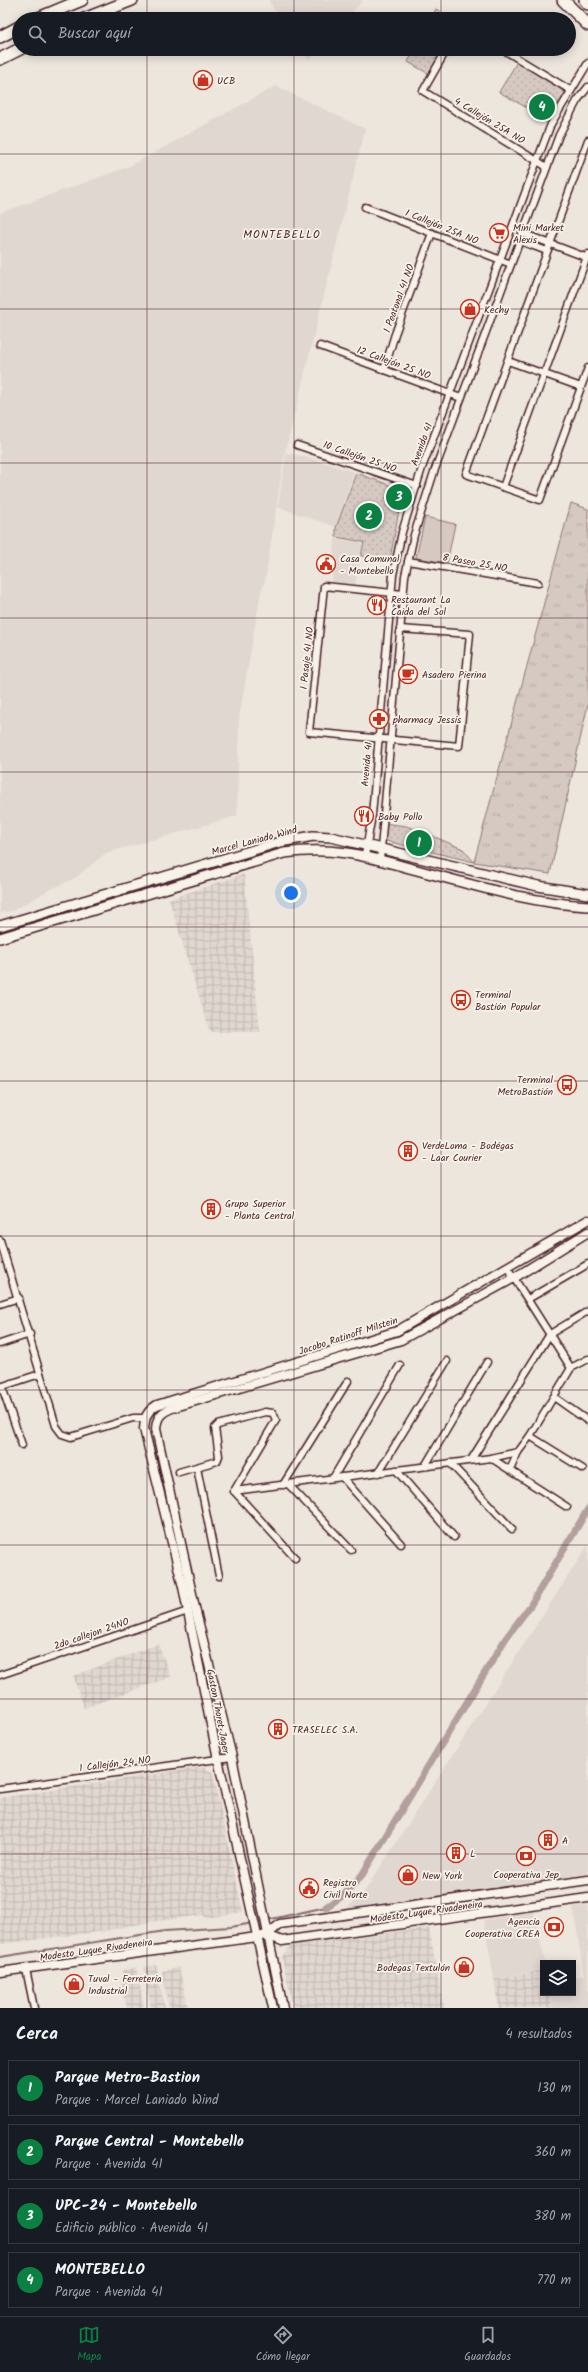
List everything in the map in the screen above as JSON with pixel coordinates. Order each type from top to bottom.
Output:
[{"type":"highway","points":[[53,12],[82,0]]},
{"type":"highway","points":[[102,12],[132,0]]},
{"type":"highway","points":[[562,0],[574,12]]},
{"type":"highway","points":[[585,0],[588,4]]},
{"type":"highway","points":[[576,13],[588,25]]},
{"type":"highway","points":[[0,37],[12,31]]},
{"type":"highway","points":[[0,59],[12,53]]},
{"type":"main road","name":"Marcel Laniado Wind","points":[[0,926],[280,842],[312,836],[331,837],[538,886],[588,894]]},
{"type":"main road","name":"Marcel Laniado Wind","points":[[0,938],[284,853],[313,849],[365,856],[535,900],[588,906]]},
{"type":"street","name":"4 Callejón 25A NO","points":[[443,56],[423,91],[547,167]]},
{"type":"street","points":[[514,56],[570,90]]},
{"type":"street","name":"Avenida 41","points":[[365,856],[379,738],[391,593],[402,532],[450,394],[551,124],[570,90],[588,63]]},
{"type":"street","points":[[380,860],[403,594],[408,561],[434,472],[559,135],[577,101],[588,87]]},
{"type":"street","points":[[588,140],[466,474],[540,500],[588,368]]},
{"type":"street","name":"1 Callejón 25A NO","points":[[365,207],[511,264]]},
{"type":"street","name":"1 Peatonal 41 NO","points":[[384,370],[395,334],[432,233]]},
{"type":"street","points":[[503,487],[588,256],[522,233]]},
{"type":"street","points":[[520,241],[547,251]]},
{"type":"street","name":"12 Callejón 25 NO","points":[[320,346],[461,398]]},
{"type":"street","points":[[467,348],[478,352]]},
{"type":"street","points":[[508,361],[581,387]]},
{"type":"street","name":"10 Callejón 25 NO","points":[[298,445],[417,486]]},
{"type":"street","name":"8 Paseo 25 NO","points":[[408,561],[538,583]]},
{"type":"street","name":"1 Pasaje 41 NO","points":[[379,738],[309,732],[324,586],[391,593]]},
{"type":"street","points":[[391,593],[403,594]]},
{"type":"street","points":[[379,738],[459,746],[470,634],[400,628]]},
{"type":"street","name":"Jacobo Ratinoff Milstein","points":[[157,1418],[162,1412],[172,1408],[397,1331],[588,1220]]},
{"type":"street","name":"Jacobo Ratinoff Milstein","points":[[145,1418],[148,1410],[157,1405],[401,1340],[514,1278],[588,1232]]},
{"type":"street","points":[[0,1240],[30,1334],[40,1374],[56,1426],[62,1434],[71,1437],[133,1418],[145,1418]]},
{"type":"street","points":[[0,1266],[8,1264]]},
{"type":"street","points":[[528,1299],[588,1264]]},
{"type":"street","points":[[507,1268],[572,1368]]},
{"type":"street","points":[[0,1304],[19,1298]]},
{"type":"street","points":[[471,1460],[550,1334],[588,1311]]},
{"type":"street","points":[[0,1344],[30,1334]]},
{"type":"street","points":[[510,1470],[518,1452],[530,1436],[572,1368],[588,1358]]},
{"type":"street","points":[[378,1472],[447,1361]]},
{"type":"street","points":[[425,1466],[487,1362]]},
{"type":"street","points":[[333,1478],[400,1365]]},
{"type":"street","points":[[22,1445],[1,1387],[40,1374]]},
{"type":"street","points":[[286,1485],[348,1381]]},
{"type":"street","points":[[554,1397],[587,1418]]},
{"type":"street","points":[[179,1472],[217,1461],[219,1456],[215,1428],[218,1426],[265,1412],[273,1413],[276,1420],[234,1491]]},
{"type":"street","name":"Gaston Thoret Jager","points":[[145,1418],[144,1429],[188,1611],[218,1759],[273,2008]]},
{"type":"street","name":"Gaston Thoret Jager","points":[[157,1418],[156,1429],[181,1534],[196,1612],[232,1757],[283,2008]]},
{"type":"street","points":[[530,1436],[583,1468]]},
{"type":"street","points":[[234,1491],[491,1458],[518,1452]]},
{"type":"street","points":[[491,1458],[567,1507]]},
{"type":"street","points":[[450,1463],[512,1529]]},
{"type":"street","points":[[197,1468],[219,1576]]},
{"type":"street","points":[[396,1470],[454,1537]]},
{"type":"street","points":[[342,1477],[401,1544]]},
{"type":"street","points":[[286,1485],[351,1550]]},
{"type":"street","points":[[234,1491],[296,1558]]},
{"type":"street","points":[[170,1537],[181,1534]]},
{"type":"street","name":"2do callejon 24NO","points":[[0,1675],[188,1611]]},
{"type":"street","name":"1 Callejón 24 NO","points":[[0,1788],[232,1757]]},
{"type":"street","name":"Modesto Luque Rivadeneira","points":[[0,1972],[257,1937],[267,1935],[280,1924],[588,1880]]},
{"type":"street","name":"Modesto Luque Rivadeneira","points":[[267,1935],[282,1941],[588,1898]]},
{"type":"street","points":[[26,1969],[34,2008]]},
{"type":"shaded area","points":[[268,0],[363,0],[352,12],[276,12]]},
{"type":"shaded area","points":[[306,56],[313,56],[309,60]]},
{"type":"shaded area","points":[[276,86],[365,129],[284,457],[265,581],[261,591],[239,718],[237,816],[106,853],[75,878],[49,890],[12,911],[0,913],[0,213],[128,167]]},
{"type":"shaded area","points":[[286,453],[307,457],[354,472],[336,527],[278,507]]},
{"type":"shaded area","points":[[335,539],[363,542],[355,585],[332,582]]},
{"type":"shaded area","points":[[244,874],[260,1032],[210,1032],[169,899]]},
{"type":"shaded area","points":[[588,1545],[588,1874],[347,1908],[363,1894]]},
{"type":"shaded area","points":[[158,1644],[171,1677],[84,1708],[73,1676]]},
{"type":"shaded area","points":[[202,1767],[210,1770],[213,1774],[243,1912],[205,1918],[203,1915],[144,1923],[105,1931],[0,1944],[0,1798]]},
{"type":"shaded area","points":[[588,1905],[588,2008],[553,2008],[551,1996],[576,1996],[576,1976],[584,1975],[573,1907]]},
{"type":"shaded area","points":[[534,1912],[544,1960],[540,1960],[540,1970],[494,1979],[484,1920]]},
{"type":"shaded area","points":[[429,1928],[444,2008],[293,2008],[282,1957],[291,1945]]},
{"type":"shaded area","points":[[156,1965],[165,2008],[151,2008],[144,1967]]},
{"type":"shaded area","points":[[136,1967],[144,2008],[127,2008],[121,1985],[123,1970]]},
{"type":"shaded area","points":[[179,1967],[188,2008],[169,2008],[162,1971]]},
{"type":"shaded area","points":[[540,1971],[540,1996],[550,1996],[552,2008],[499,2008],[494,1979]]},
{"type":"green space","points":[[411,56],[439,56],[429,74],[408,62]]},
{"type":"green space","points":[[517,62],[565,92],[552,122],[499,92]]},
{"type":"green space","points":[[356,473],[395,487],[391,501],[400,505],[390,559],[361,556],[364,542],[336,537],[336,528]]},
{"type":"green space","points":[[571,503],[588,509],[588,704],[550,874],[474,862]]},
{"type":"green space","points":[[425,517],[455,524],[447,563],[416,558]]},
{"type":"green space","points":[[383,823],[406,826],[463,849],[474,862],[382,840]]},
{"type":"waterway","points":[[326,1907],[345,1894],[362,1875],[506,1638],[530,1606],[588,1509]]},
{"type":"waterway","points":[[267,1920],[326,1907]]},
{"type":"waterway","points":[[0,1957],[165,1931],[231,1927],[253,1923]]},
{"type":"place","name":"UCB","points":[[203,80]]},
{"type":"place","name":"MONTEBELLO","points":[[542,107]]},
{"type":"place","name":"Mini Market Alexis","points":[[499,233]]},
{"type":"place","name":"Kechy","points":[[470,309]]},
{"type":"place","name":"UPC-24 - Montebello","points":[[399,497]]},
{"type":"place","name":"Parque Central - Montebello","points":[[369,516]]},
{"type":"place","name":"Casa Comunal - Montebello","points":[[326,564]]},
{"type":"place","name":"Restaurant La Caida del Sol","points":[[377,605]]},
{"type":"place","name":"Asadero Pierina","points":[[408,674]]},
{"type":"place","name":"pharmacy Jessis","points":[[379,719]]},
{"type":"place","name":"Baby Pollo","points":[[364,816]]},
{"type":"place","name":"Parque Metro-Bastion","points":[[419,843]]},
{"type":"place","name":"Terminal Bastión Popular","points":[[461,1000]]},
{"type":"place","name":"Terminal MetroBastión","points":[[567,1085]]},
{"type":"place","name":"VerdeLoma - Bodégas - Laar Courier","points":[[408,1151]]},
{"type":"place","name":"Grupo Superior - Planta Central","points":[[211,1209]]},
{"type":"place","name":"TRASELEC S.A.","points":[[278,1729]]},
{"type":"place","name":"A","points":[[548,1840]]},
{"type":"place","name":"L","points":[[456,1853]]},
{"type":"place","name":"Cooperativa Jep","points":[[526,1856]]},
{"type":"place","name":"New York","points":[[408,1875]]},
{"type":"place","name":"Registro Civil Norte","points":[[309,1888]]},
{"type":"place","name":"Agencia Cooperativa CREA","points":[[554,1927]]},
{"type":"place","name":"Bodegas Textulón","points":[[464,1967]]},
{"type":"place","name":"Tuval - Ferreteria Industrial","points":[[74,1984]]},
{"type":"district","name":"MONTEBELLO","points":[[282,234]]}]
